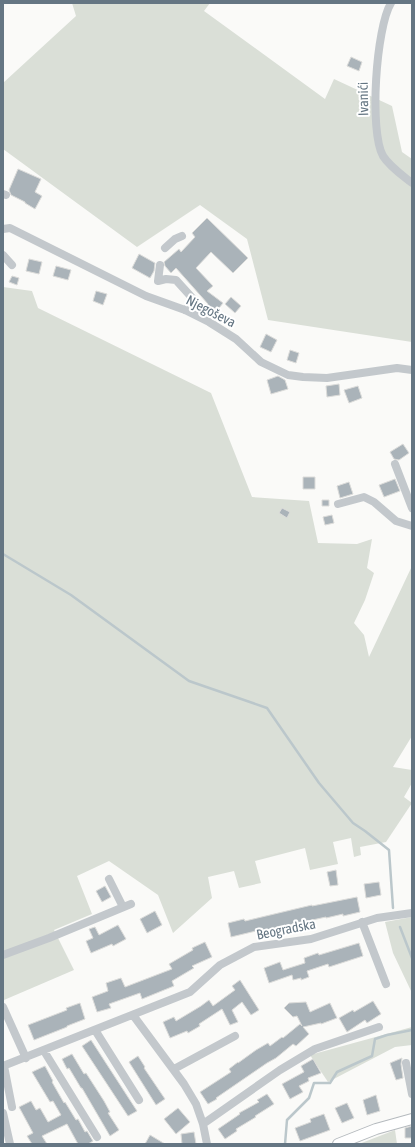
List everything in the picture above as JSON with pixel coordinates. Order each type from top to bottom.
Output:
[{"type":"main road","points":[[338,1144],[376,1129],[412,1119]]},
{"type":"street","name":"Ivanići","points":[[391,3],[386,10],[376,69],[376,111],[379,144],[383,156],[412,183]]},
{"type":"street","name":"Njegoševa","points":[[3,229],[10,228],[146,296],[185,310],[236,338],[261,362],[288,374],[303,377],[327,378],[397,368],[412,370]]},
{"type":"street","points":[[165,248],[175,239],[182,236]]},
{"type":"street","points":[[3,255],[12,265]]},
{"type":"street","points":[[160,265],[158,281],[176,280],[195,301],[185,310]]},
{"type":"street","points":[[395,464],[412,508]]},
{"type":"street","points":[[338,504],[364,497],[374,502],[396,521],[412,526]]},
{"type":"street","points":[[3,955],[127,906],[109,879]]},
{"type":"street","name":"Beogradska","points":[[3,1066],[190,992],[220,965],[254,948],[311,939],[377,918],[412,913]]},
{"type":"street","points":[[362,922],[386,984]]},
{"type":"street","points":[[3,1007],[26,1058]]},
{"type":"street","points":[[133,1015],[174,1069],[196,1104],[203,1124],[207,1144]]},
{"type":"street","points":[[203,1124],[280,1070],[315,1049],[379,1027]]},
{"type":"street","points":[[95,1030],[139,1100]]},
{"type":"street","points":[[174,1069],[235,1036]]},
{"type":"street","points":[[44,1051],[97,1137]]},
{"type":"street","points":[[406,1063],[412,1094]]},
{"type":"street","points":[[3,1066],[12,1106]]},
{"type":"street","points":[[3,1113],[10,1144]]},
{"type":"shaded area","points":[[72,3],[210,3],[204,11],[325,99],[334,79],[392,106],[402,152],[412,159],[412,342],[268,320],[247,239],[200,205],[137,247],[3,149],[3,83],[76,16]]},
{"type":"shaded area","points":[[3,287],[32,291],[38,308],[211,393],[252,497],[309,501],[318,543],[357,544],[372,539],[367,568],[374,573],[365,600],[354,623],[364,635],[369,657],[412,566],[412,736],[393,767],[412,770],[412,783],[404,797],[412,803],[386,842],[360,847],[361,855],[354,857],[351,838],[333,842],[338,864],[310,870],[305,848],[255,861],[261,883],[239,888],[234,871],[208,877],[212,898],[173,933],[158,895],[109,861],[77,876],[92,914],[54,930],[74,970],[4,1000]]},
{"type":"shaded area","points":[[412,917],[412,993],[393,953],[385,922]]},
{"type":"shaded area","points":[[412,1027],[412,1045],[395,1047],[328,1082],[310,1055]]},
{"type":"shaded area","points":[[395,1130],[397,1144],[359,1144]]},
{"type":"building","points":[[351,57],[362,62],[359,71],[347,66]]},
{"type":"building","points":[[18,169],[41,179],[35,192],[42,196],[35,209],[11,195],[9,190]]},
{"type":"building","points":[[207,218],[248,258],[233,273],[211,252],[196,268],[213,286],[207,291],[223,303],[212,317],[203,311],[208,304],[176,268],[171,273],[165,266],[164,262],[179,249],[181,252],[195,237],[192,233]]},
{"type":"building","points":[[139,254],[155,263],[154,271],[150,278],[132,268]]},
{"type":"building","points":[[29,259],[42,262],[39,274],[26,271]]},
{"type":"building","points":[[56,266],[71,270],[68,280],[53,276]]},
{"type":"building","points":[[12,276],[19,278],[17,285],[9,282]]},
{"type":"building","points":[[96,291],[107,294],[103,305],[93,301]]},
{"type":"building","points":[[231,297],[241,306],[235,313],[225,304]]},
{"type":"building","points":[[266,334],[277,340],[271,352],[260,347]]},
{"type":"building","points":[[290,350],[299,353],[296,363],[287,360]]},
{"type":"building","points":[[278,376],[285,380],[288,389],[271,394],[267,380]]},
{"type":"building","points":[[339,384],[340,395],[327,397],[326,386]]},
{"type":"building","points":[[358,386],[362,398],[349,403],[344,390]]},
{"type":"building","points":[[403,444],[409,453],[399,460],[394,459],[390,452]]},
{"type":"building","points":[[303,477],[315,477],[315,489],[303,489]]},
{"type":"building","points":[[395,479],[400,491],[384,497],[379,485]]},
{"type":"building","points":[[349,482],[353,494],[340,498],[337,486]]},
{"type":"building","points":[[322,500],[329,500],[329,506],[322,506]]},
{"type":"building","points":[[282,508],[290,512],[287,518],[279,513]]},
{"type":"building","points":[[332,515],[334,523],[325,525],[323,517]]},
{"type":"building","points":[[336,870],[338,885],[330,886],[327,872]]},
{"type":"building","points":[[379,882],[381,895],[366,898],[364,884]]},
{"type":"building","points":[[105,886],[111,897],[102,902],[96,891]]},
{"type":"building","points":[[357,897],[360,912],[343,916],[343,914],[326,917],[231,937],[228,923],[244,919],[245,921],[312,905]]},
{"type":"building","points":[[155,911],[162,925],[147,933],[140,919]]},
{"type":"building","points":[[118,925],[126,939],[113,946],[112,944],[91,953],[86,941],[93,938],[89,929],[95,927],[99,935]]},
{"type":"building","points":[[205,942],[212,957],[192,966],[194,968],[172,981],[174,986],[142,999],[140,993],[109,1004],[111,1008],[97,1012],[92,997],[108,991],[106,983],[121,978],[125,987],[172,969],[169,964],[193,950],[192,948]]},
{"type":"building","points":[[359,943],[363,956],[329,967],[328,964],[307,971],[309,977],[301,980],[301,978],[293,980],[292,975],[269,983],[264,968],[280,962],[283,970],[305,963],[304,958],[318,953],[319,955]]},
{"type":"building","points":[[240,980],[259,1010],[251,1015],[242,1002],[232,1010],[238,1022],[230,1025],[222,1009],[199,1024],[200,1026],[188,1033],[187,1031],[170,1038],[163,1022],[174,1017],[176,1021],[209,1000],[213,1006],[235,990],[232,986]]},
{"type":"building","points":[[373,1001],[381,1014],[367,1023],[365,1020],[347,1032],[339,1018],[353,1010],[354,1012]]},
{"type":"building","points":[[306,1002],[310,1012],[330,1003],[337,1018],[321,1024],[303,1027],[309,1034],[296,1046],[293,1044],[276,1058],[208,1104],[200,1092],[231,1072],[229,1069],[256,1050],[268,1043],[270,1046],[282,1037],[283,1038],[300,1024],[302,1026],[297,1016],[293,1017],[284,1008],[289,1003]]},
{"type":"building","points":[[80,1003],[85,1019],[34,1040],[28,1025],[67,1010],[66,1008]]},
{"type":"building","points":[[91,1040],[137,1111],[128,1116],[82,1046]]},
{"type":"building","points":[[72,1054],[84,1074],[86,1073],[104,1101],[110,1112],[108,1113],[119,1130],[110,1136],[82,1088],[69,1068],[67,1069],[62,1059]]},
{"type":"building","points":[[138,1056],[145,1067],[144,1068],[165,1099],[156,1105],[129,1062]]},
{"type":"building","points":[[402,1058],[401,1064],[403,1078],[396,1080],[390,1063]]},
{"type":"building","points":[[313,1059],[321,1073],[308,1078],[309,1081],[299,1086],[303,1092],[290,1099],[282,1084],[304,1072],[301,1066]]},
{"type":"building","points":[[45,1066],[64,1103],[65,1102],[76,1120],[78,1119],[85,1132],[87,1131],[93,1141],[88,1144],[78,1144],[67,1124],[42,1136],[47,1144],[32,1144],[27,1136],[33,1133],[19,1107],[31,1101],[36,1110],[40,1108],[48,1122],[61,1115],[53,1101],[50,1102],[32,1072]]},
{"type":"building","points":[[267,1094],[274,1104],[236,1129],[237,1131],[225,1139],[218,1129],[240,1114],[239,1113],[259,1102],[257,1100]]},
{"type":"building","points":[[376,1095],[380,1111],[367,1115],[363,1100]]},
{"type":"building","points":[[347,1103],[354,1118],[342,1123],[335,1108]]},
{"type":"building","points":[[178,1108],[190,1122],[176,1134],[164,1119]]},
{"type":"building","points":[[324,1114],[330,1130],[300,1141],[295,1128],[311,1122],[310,1119]]},
{"type":"building","points":[[412,1126],[412,1138],[405,1138],[405,1128]]},
{"type":"building","points":[[194,1132],[196,1144],[182,1144],[181,1134]]},
{"type":"building","points":[[150,1135],[165,1144],[145,1144]]},
{"type":"waterway","points":[[3,554],[71,595],[189,681],[267,708],[319,783],[353,823],[389,850],[393,908]]},
{"type":"waterway","points":[[400,927],[412,958]]},
{"type":"waterway","points":[[285,1144],[287,1120],[309,1098],[314,1083],[330,1083],[337,1072],[372,1056],[375,1039],[412,1030]]}]
